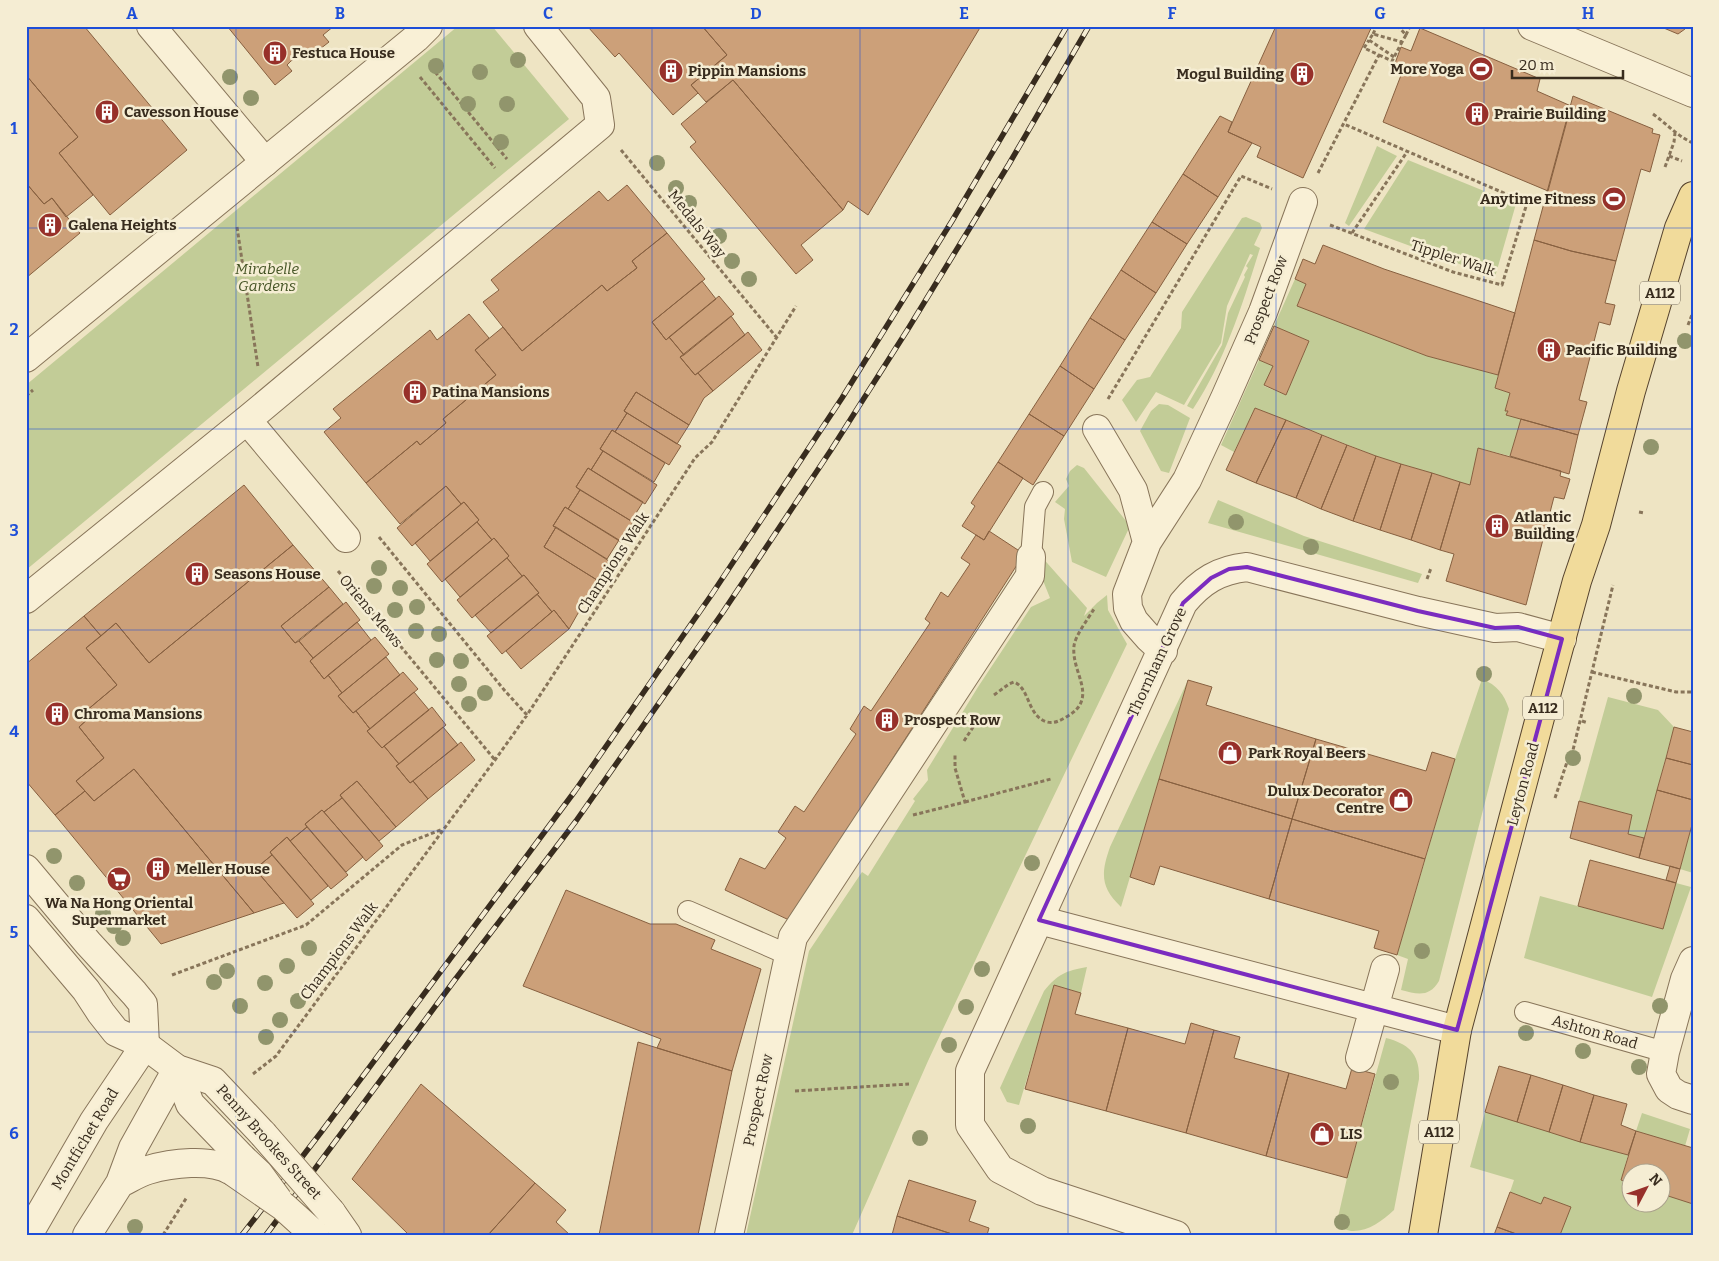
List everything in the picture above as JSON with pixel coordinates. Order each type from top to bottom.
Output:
[{"type":"main road","name":"Leyton Road","points":[[1423,1235],[1457,1030],[1562,639],[1596,525],[1633,382],[1679,228],[1693,196]]},
{"type":"street","points":[[151,26],[265,162]]},
{"type":"street","points":[[26,358],[416,38],[428,26]]},
{"type":"street","points":[[26,599],[247,420],[600,125],[596,98],[538,26]]},
{"type":"street","points":[[1532,26],[1693,93]]},
{"type":"street","name":"Prospect Row","points":[[1163,651],[1134,620],[1128,608],[1127,594],[1148,542],[1187,480],[1225,398],[1263,312],[1301,208]]},
{"type":"street","points":[[247,420],[346,538]]},
{"type":"street","points":[[1096,429],[1133,490],[1148,542]]},
{"type":"street","name":"Prospect Row","points":[[729,1235],[793,937],[1030,576],[1031,557]]},
{"type":"street","name":"Thornham Grove","points":[[1176,1235],[1042,1191],[1000,1169],[970,1125],[970,1071],[1163,651],[1183,603],[1195,588],[1229,569],[1247,567],[1418,611],[1495,628],[1518,627],[1562,639]]},
{"type":"street","points":[[26,869],[92,948],[143,1004],[145,1045]]},
{"type":"street","name":"Penny Brookes Street","points":[[26,919],[86,990],[116,1032],[145,1045],[177,1069],[213,1081],[332,1212],[347,1235]]},
{"type":"street","points":[[1039,920],[1457,1030]]},
{"type":"street","points":[[1693,961],[1685,979],[1665,1052],[1661,1074],[1669,1089],[1678,1095],[1693,1100]]},
{"type":"street","points":[[1360,1058],[1385,969]]},
{"type":"street","name":"Montfichet Road","points":[[28,1235],[94,1121],[145,1045]]},
{"type":"street","points":[[87,1235],[120,1183],[133,1148],[177,1069]]},
{"type":"street","name":"Penny Brookes Street","points":[[177,1069],[190,1104],[237,1164],[315,1235]]},
{"type":"street","points":[[120,1183],[169,1164],[225,1166],[237,1164]]},
{"type":"lane","points":[[1031,557],[1035,507],[1043,492]]},
{"type":"lane","points":[[688,910],[789,955]]},
{"type":"lane","name":"Ashton Road","points":[[1525,1012],[1665,1052]]},
{"type":"path","points":[[1377,26],[1364,48],[1392,61],[1410,26]]},
{"type":"path","points":[[1398,26],[1406,34]]},
{"type":"path","points":[[1373,34],[1402,42]]},
{"type":"path","points":[[1369,40],[1394,57]]},
{"type":"path","points":[[1301,208],[1380,55]]},
{"type":"path","points":[[428,63],[512,166]]},
{"type":"path","points":[[416,72],[496,169]]},
{"type":"path","points":[[1652,114],[1667,124],[1675,133],[1691,142]]},
{"type":"path","name":"Tippler Walk","points":[[1301,208],[1352,233],[1453,272],[1502,285],[1526,203],[1344,124]]},
{"type":"path","name":"Medals Way","points":[[600,125],[777,338]]},
{"type":"path","points":[[1665,168],[1674,142],[1675,133]]},
{"type":"path","points":[[1352,233],[1407,152]]},
{"type":"path","points":[[1670,156],[1682,161]]},
{"type":"path","points":[[1096,429],[1098,416],[1241,176]]},
{"type":"path","points":[[236,221],[258,367],[265,361]]},
{"type":"path","name":"Champions Walk","points":[[251,1075],[276,1056],[527,715],[695,458],[712,442],[796,306]]},
{"type":"path","points":[[1639,512],[1644,514]]},
{"type":"path","points":[[376,534],[505,691],[527,715]]},
{"type":"path","name":"Oriens Mews","points":[[335,568],[495,760]]},
{"type":"path","points":[[990,700],[997,692],[1014,682],[1022,687],[1034,712],[1045,722],[1055,723],[1071,714],[1081,704],[1084,697],[1076,669],[1075,642],[1097,603]]},
{"type":"path","points":[[1556,797],[1569,756],[1573,750],[1592,672],[1676,692],[1693,692]]},
{"type":"path","points":[[964,742],[975,727],[979,717]]},
{"type":"path","points":[[1582,721],[1588,723]]},
{"type":"path","points":[[954,754],[957,747]]},
{"type":"path","points":[[965,802],[1051,779]]},
{"type":"path","name":"Champions Walk","points":[[172,975],[306,926],[402,845],[444,829]]},
{"type":"path","points":[[759,1093],[909,1084]]},
{"type":"path","points":[[163,1235],[188,1196]]},
{"type":"highlighted area","points":[[1247,567],[1418,611],[1495,628],[1518,627],[1562,639],[1457,1030],[1039,920],[1183,603],[1211,578],[1229,569]]},
{"type":"green space","name":"Mirabelle Gardens","points":[[458,26],[492,26],[569,119],[26,570],[26,385]]},
{"type":"green space","points":[[1377,146],[1397,156],[1349,226],[1345,223]]},
{"type":"green space","points":[[1408,160],[1516,204],[1495,277],[1364,229]]},
{"type":"green space","points":[[1246,217],[1260,223],[1262,228],[1254,245],[1260,248],[1232,331],[1215,371],[1193,409],[1187,406],[1222,345],[1228,313],[1245,277],[1244,275],[1248,268],[1246,266],[1253,255],[1250,254],[1227,306],[1221,343],[1184,405],[1156,392],[1136,422],[1122,400],[1137,380],[1150,377],[1181,328],[1182,312],[1242,218]]},
{"type":"green space","points":[[1295,279],[1306,284],[1297,305],[1427,356],[1498,375],[1495,388],[1510,393],[1505,410],[1521,419],[1510,456],[1478,448],[1470,485],[1376,456],[1255,408],[1234,452],[1221,445],[1259,360],[1273,366],[1264,386],[1286,395],[1309,341],[1274,326]]},
{"type":"green space","points":[[1159,404],[1168,405],[1190,418],[1169,473],[1161,471],[1140,431],[1151,411]]},
{"type":"green space","points":[[1077,465],[1084,468],[1130,526],[1106,577],[1072,562],[1064,519],[1065,509],[1055,502],[1069,486],[1066,479],[1070,471]]},
{"type":"green space","points":[[1218,500],[1304,536],[1422,574],[1418,583],[1208,523]]},
{"type":"green space","points":[[1040,555],[1087,608],[1084,616],[1107,595],[1108,610],[1127,644],[928,1061],[852,1235],[746,1235],[809,951],[862,872],[868,876],[915,801],[913,799],[928,780],[927,770],[978,687],[1031,607],[1050,598],[1036,563]]},
{"type":"green space","points":[[1482,679],[1492,684],[1499,691],[1509,709],[1439,981],[1427,992],[1417,993],[1401,990],[1408,959],[1397,955],[1455,759]]},
{"type":"green space","points":[[1188,680],[1121,907],[1109,893],[1104,879],[1107,856]]},
{"type":"green space","points":[[1608,697],[1658,710],[1674,727],[1644,838],[1628,834],[1632,815],[1579,801]]},
{"type":"green space","points":[[1693,821],[1693,873],[1680,869]]},
{"type":"green space","points":[[1676,883],[1691,887],[1652,997],[1524,958],[1540,896],[1663,929]]},
{"type":"green space","points":[[1087,967],[1081,993],[1055,986],[1019,1105],[1007,1102],[1000,1088],[1044,991],[1062,974]]},
{"type":"green space","points":[[1386,1038],[1401,1043],[1412,1051],[1418,1063],[1419,1079],[1394,1210],[1380,1222],[1369,1228],[1351,1231],[1336,1226],[1347,1178]]},
{"type":"green space","points":[[1485,1112],[1628,1155],[1625,1164],[1622,1164],[1622,1214],[1672,1214],[1672,1197],[1693,1204],[1693,1235],[1560,1235],[1570,1207],[1545,1197],[1541,1204],[1510,1192],[1514,1180],[1470,1167]]},
{"type":"green space","points":[[1642,1113],[1690,1129],[1685,1146],[1636,1131]]},
{"type":"building","name":"Cavesson House","points":[[26,26],[84,26],[187,150],[110,215],[59,153],[78,137],[26,75]]},
{"type":"building","name":"Festuca House","points":[[227,26],[334,26],[323,35],[329,42],[311,56],[306,50],[291,61],[287,65],[292,71],[275,85]]},
{"type":"building","name":"Pippin Mansions","points":[[702,26],[727,55],[691,85],[698,93],[673,115],[619,53],[615,57],[588,27]]},
{"type":"building","points":[[702,26],[981,26],[868,215],[848,201],[843,210],[733,80],[706,102],[691,85],[727,55]]},
{"type":"building","name":"Mogul Building","points":[[1276,26],[1372,26],[1303,178],[1257,157],[1261,147],[1228,132]]},
{"type":"building","points":[[1659,26],[1686,26],[1678,34]]},
{"type":"building","name":"Prairie Building","points":[[1420,28],[1540,79],[1537,91],[1571,106],[1548,191],[1383,122],[1403,70],[1394,66],[1401,47],[1411,51]]},
{"type":"building","points":[[26,75],[78,137],[59,153],[93,195],[66,217],[52,198],[44,204],[26,183]]},
{"type":"building","points":[[733,80],[843,210],[801,245],[813,260],[796,274],[690,147],[696,142],[681,124]]},
{"type":"building","points":[[1573,96],[1653,129],[1652,133],[1660,135],[1650,172],[1641,169],[1616,261],[1534,240]]},
{"type":"building","points":[[1220,116],[1232,122],[1228,132],[1252,143],[1218,197],[1183,174]]},
{"type":"building","points":[[1183,174],[1218,197],[1187,244],[1152,222]]},
{"type":"building","name":"Galena Heights","points":[[26,183],[44,204],[52,198],[80,233],[26,278]]},
{"type":"building","points":[[627,185],[667,233],[632,261],[637,268],[607,291],[602,285],[522,351],[483,302],[499,290],[491,280],[599,191],[608,201]]},
{"type":"building","points":[[1152,222],[1187,244],[1156,293],[1121,270]]},
{"type":"building","points":[[667,233],[705,279],[652,322],[666,340],[669,337],[684,355],[680,357],[695,375],[698,373],[713,391],[704,398],[689,425],[636,392],[624,411],[627,413],[615,432],[612,430],[600,449],[603,451],[591,470],[588,468],[576,487],[580,490],[568,509],[565,507],[553,526],[556,527],[544,547],[597,580],[569,629],[554,610],[552,612],[537,594],[539,593],[524,575],[522,576],[507,558],[509,556],[494,538],[492,540],[477,522],[479,520],[464,502],[461,504],[446,486],[400,524],[366,483],[417,441],[420,445],[446,423],[443,419],[496,375],[475,350],[503,327],[522,351],[602,285],[607,291],[637,268],[632,261]]},
{"type":"building","name":"Pacific Building","points":[[1534,240],[1616,261],[1605,303],[1615,305],[1610,325],[1599,322],[1579,400],[1587,402],[1578,435],[1506,415],[1508,411],[1505,411],[1510,393],[1495,388]]},
{"type":"building","points":[[1323,245],[1384,269],[1515,313],[1498,375],[1427,356],[1297,306],[1306,284],[1295,279],[1303,259],[1315,264]]},
{"type":"building","points":[[1121,270],[1156,293],[1125,340],[1090,318]]},
{"type":"building","points":[[702,281],[716,299],[666,340],[652,322]]},
{"type":"building","points":[[719,296],[734,314],[684,355],[669,337]]},
{"type":"building","name":"Patina Mansions","points":[[469,314],[489,338],[475,350],[496,375],[443,419],[446,423],[420,445],[417,441],[366,483],[324,432],[341,418],[333,409],[430,330],[437,340]]},
{"type":"building","points":[[731,316],[745,335],[695,375],[680,357]]},
{"type":"building","points":[[1090,318],[1125,340],[1094,389],[1060,366]]},
{"type":"building","points":[[1274,326],[1309,341],[1286,395],[1264,385],[1273,366],[1259,360]]},
{"type":"building","points":[[748,332],[762,350],[713,391],[698,373]]},
{"type":"building","points":[[1060,366],[1094,389],[1064,436],[1029,414]]},
{"type":"building","points":[[636,392],[689,425],[677,444],[624,411]]},
{"type":"building","points":[[1255,408],[1286,420],[1256,483],[1226,470]]},
{"type":"building","points":[[627,413],[681,446],[669,465],[615,432]]},
{"type":"building","points":[[1029,414],[1064,436],[1033,485],[998,462]]},
{"type":"building","points":[[1521,419],[1578,435],[1569,474],[1510,456]]},
{"type":"building","points":[[1286,420],[1322,435],[1296,498],[1256,483]]},
{"type":"building","points":[[612,430],[665,463],[654,482],[600,449]]},
{"type":"building","points":[[1322,435],[1347,445],[1321,509],[1296,498]]},
{"type":"building","points":[[1347,445],[1376,456],[1353,521],[1321,509]]},
{"type":"building","name":"Atlantic Building","points":[[1478,448],[1561,471],[1560,476],[1570,479],[1564,499],[1554,497],[1526,605],[1446,581],[1454,554],[1440,550],[1460,482],[1470,485]]},
{"type":"building","points":[[603,451],[657,485],[645,504],[591,470]]},
{"type":"building","points":[[1376,456],[1401,464],[1380,530],[1353,521]]},
{"type":"building","points":[[998,462],[1023,478],[984,540],[962,526],[975,506],[971,503]]},
{"type":"building","points":[[1401,464],[1432,473],[1411,540],[1380,530]]},
{"type":"building","points":[[588,468],[643,502],[631,521],[576,487]]},
{"type":"building","points":[[1432,473],[1460,482],[1440,550],[1411,540]]},
{"type":"building","name":"Seasons House","points":[[244,485],[293,545],[149,663],[116,623],[101,636],[84,616]]},
{"type":"building","points":[[446,486],[461,504],[412,546],[397,528]]},
{"type":"building","points":[[580,490],[633,522],[621,542],[568,509]]},
{"type":"building","points":[[464,502],[479,520],[430,561],[415,543]]},
{"type":"building","points":[[565,507],[619,540],[607,559],[553,526]]},
{"type":"building","points":[[477,522],[492,540],[442,582],[427,564]]},
{"type":"building","points":[[556,527],[609,561],[597,580],[544,547]]},
{"type":"building","name":"Prospect Row","points":[[989,531],[1024,554],[789,920],[725,890],[740,858],[765,869],[786,838],[778,832],[795,806],[804,812],[856,734],[850,729],[864,706],[871,711],[930,623],[925,619],[941,592],[948,597],[970,564],[961,558],[976,535],[984,540]]},
{"type":"building","points":[[494,538],[509,556],[460,597],[445,579]]},
{"type":"building","points":[[293,545],[329,587],[281,626],[295,643],[299,641],[313,658],[310,661],[324,679],[328,675],[342,693],[338,696],[353,713],[356,711],[370,729],[367,731],[382,748],[384,746],[399,764],[396,766],[410,783],[413,781],[428,799],[396,827],[357,781],[340,795],[342,798],[324,812],[322,810],[305,824],[307,827],[290,841],[287,837],[270,852],[272,855],[255,869],[284,903],[254,913],[134,769],[94,801],[76,781],[104,758],[79,727],[90,717],[86,711],[117,685],[86,648],[116,623],[149,663]]},
{"type":"building","points":[[507,558],[522,576],[472,618],[457,600]]},
{"type":"building","points":[[524,575],[539,593],[491,633],[475,615]]},
{"type":"building","points":[[329,587],[343,604],[295,643],[281,626]]},
{"type":"building","points":[[537,594],[552,612],[502,654],[487,636]]},
{"type":"building","points":[[346,602],[360,620],[313,658],[299,641]]},
{"type":"building","points":[[554,610],[569,629],[521,669],[506,651]]},
{"type":"building","name":"Chroma Mansions","points":[[84,616],[101,636],[86,648],[117,685],[86,711],[90,717],[79,727],[104,758],[76,781],[85,791],[55,815],[26,781],[26,664]]},
{"type":"building","points":[[357,622],[371,640],[324,679],[310,661]]},
{"type":"building","points":[[375,637],[389,654],[342,693],[328,675]]},
{"type":"building","points":[[386,657],[400,675],[353,713],[338,696]]},
{"type":"building","points":[[403,672],[418,689],[370,729],[356,711]]},
{"type":"building","points":[[1188,680],[1212,687],[1206,705],[1316,739],[1292,819],[1159,779]]},
{"type":"building","points":[[414,692],[429,710],[382,748],[367,731]]},
{"type":"building","points":[[432,707],[446,725],[399,764],[384,746]]},
{"type":"building","points":[[443,727],[458,745],[410,783],[396,766]]},
{"type":"building","points":[[1674,727],[1693,732],[1693,765],[1666,758]]},
{"type":"building","points":[[1316,739],[1426,771],[1432,752],[1455,759],[1425,859],[1292,819]]},
{"type":"building","points":[[461,742],[475,760],[428,799],[413,781]]},
{"type":"building","points":[[1666,758],[1693,765],[1693,800],[1657,790]]},
{"type":"building","name":"Meller House","points":[[134,769],[254,913],[161,944],[55,815],[85,791],[94,801]]},
{"type":"building","points":[[1159,779],[1292,819],[1269,899],[1160,866],[1154,885],[1130,877]]},
{"type":"building","points":[[357,781],[396,827],[379,841],[340,795]]},
{"type":"building","points":[[1657,790],[1693,800],[1693,821],[1680,869],[1639,858]]},
{"type":"building","points":[[342,798],[383,846],[366,861],[324,812]]},
{"type":"building","points":[[1579,801],[1632,815],[1628,834],[1644,838],[1639,858],[1570,838]]},
{"type":"building","points":[[322,810],[363,857],[346,872],[305,824]]},
{"type":"building","points":[[1292,819],[1425,859],[1397,955],[1374,948],[1379,931],[1269,899]]},
{"type":"building","points":[[307,827],[348,875],[331,889],[290,841]]},
{"type":"building","points":[[287,837],[328,886],[311,900],[270,852]]},
{"type":"building","points":[[272,855],[314,904],[297,918],[255,869]]},
{"type":"building","points":[[1590,860],[1676,883],[1663,929],[1578,906]]},
{"type":"building","points":[[1670,866],[1680,869],[1676,883],[1666,880]]},
{"type":"building","points":[[566,890],[650,924],[676,924],[715,940],[711,949],[761,969],[732,1071],[657,1048],[661,1039],[523,986]]},
{"type":"building","points":[[1054,985],[1081,993],[1075,1014],[1128,1028],[1106,1111],[1025,1089]]},
{"type":"building","points":[[1191,1023],[1214,1030],[1186,1133],[1106,1111],[1128,1028],[1185,1044]]},
{"type":"building","points":[[1214,1030],[1240,1037],[1234,1058],[1289,1073],[1266,1156],[1186,1133]]},
{"type":"building","points":[[638,1042],[732,1071],[698,1235],[599,1235]]},
{"type":"building","points":[[1499,1066],[1531,1075],[1517,1122],[1485,1112]]},
{"type":"building","points":[[1352,1068],[1375,1074],[1347,1178],[1266,1156],[1289,1073],[1346,1089]]},
{"type":"building","points":[[1531,1075],[1563,1085],[1549,1132],[1517,1122]]},
{"type":"building","points":[[421,1084],[535,1183],[488,1235],[409,1235],[352,1179]]},
{"type":"building","points":[[1563,1085],[1594,1095],[1580,1142],[1549,1132]]},
{"type":"building","points":[[1594,1095],[1627,1104],[1621,1125],[1636,1131],[1628,1155],[1580,1142]]},
{"type":"building","points":[[1636,1131],[1693,1148],[1693,1204],[1672,1197],[1672,1164],[1626,1164]]},
{"type":"building","points":[[909,1180],[976,1201],[969,1221],[989,1228],[987,1235],[955,1235],[897,1216]]},
{"type":"building","points":[[535,1183],[566,1210],[556,1222],[570,1235],[488,1235]]},
{"type":"building","points":[[1510,1192],[1541,1204],[1544,1197],[1571,1207],[1560,1235],[1519,1235],[1497,1227]]},
{"type":"building","points":[[897,1216],[955,1235],[892,1235]]},
{"type":"building","points":[[1497,1227],[1519,1235],[1494,1235]]},
{"type":"railway","points":[[242,1235],[322,1131],[575,791],[712,594],[842,398],[952,221],[1067,26]]},
{"type":"railway","points":[[266,1235],[454,981],[576,821],[723,612],[831,450],[908,329],[1009,164],[1089,26]]},
{"type":"place","name":"Festuca House","points":[[275,53]]},
{"type":"place","name":"More Yoga","points":[[1481,69]]},
{"type":"place","name":"Pippin Mansions","points":[[671,71]]},
{"type":"place","name":"Mogul Building","points":[[1302,74]]},
{"type":"place","name":"Cavesson House","points":[[107,112]]},
{"type":"place","name":"Prairie Building","points":[[1477,114]]},
{"type":"place","name":"Anytime Fitness","points":[[1614,199]]},
{"type":"place","name":"Galena Heights","points":[[50,225]]},
{"type":"place","name":"Pacific Building","points":[[1549,350]]},
{"type":"place","name":"Patina Mansions","points":[[415,392]]},
{"type":"place","name":"Atlantic Building","points":[[1497,526]]},
{"type":"place","name":"Seasons House","points":[[197,574]]},
{"type":"place","name":"Chroma Mansions","points":[[57,714]]},
{"type":"place","name":"Prospect Row","points":[[887,720]]},
{"type":"place","name":"Park Royal Beers","points":[[1230,753]]},
{"type":"place","name":"Dulux Decorator Centre","points":[[1401,800]]},
{"type":"place","name":"Meller House","points":[[158,869]]},
{"type":"place","name":"Wa Na Hong Oriental Supermarket","points":[[119,879]]},
{"type":"place","name":"LIS","points":[[1322,1134]]}]
